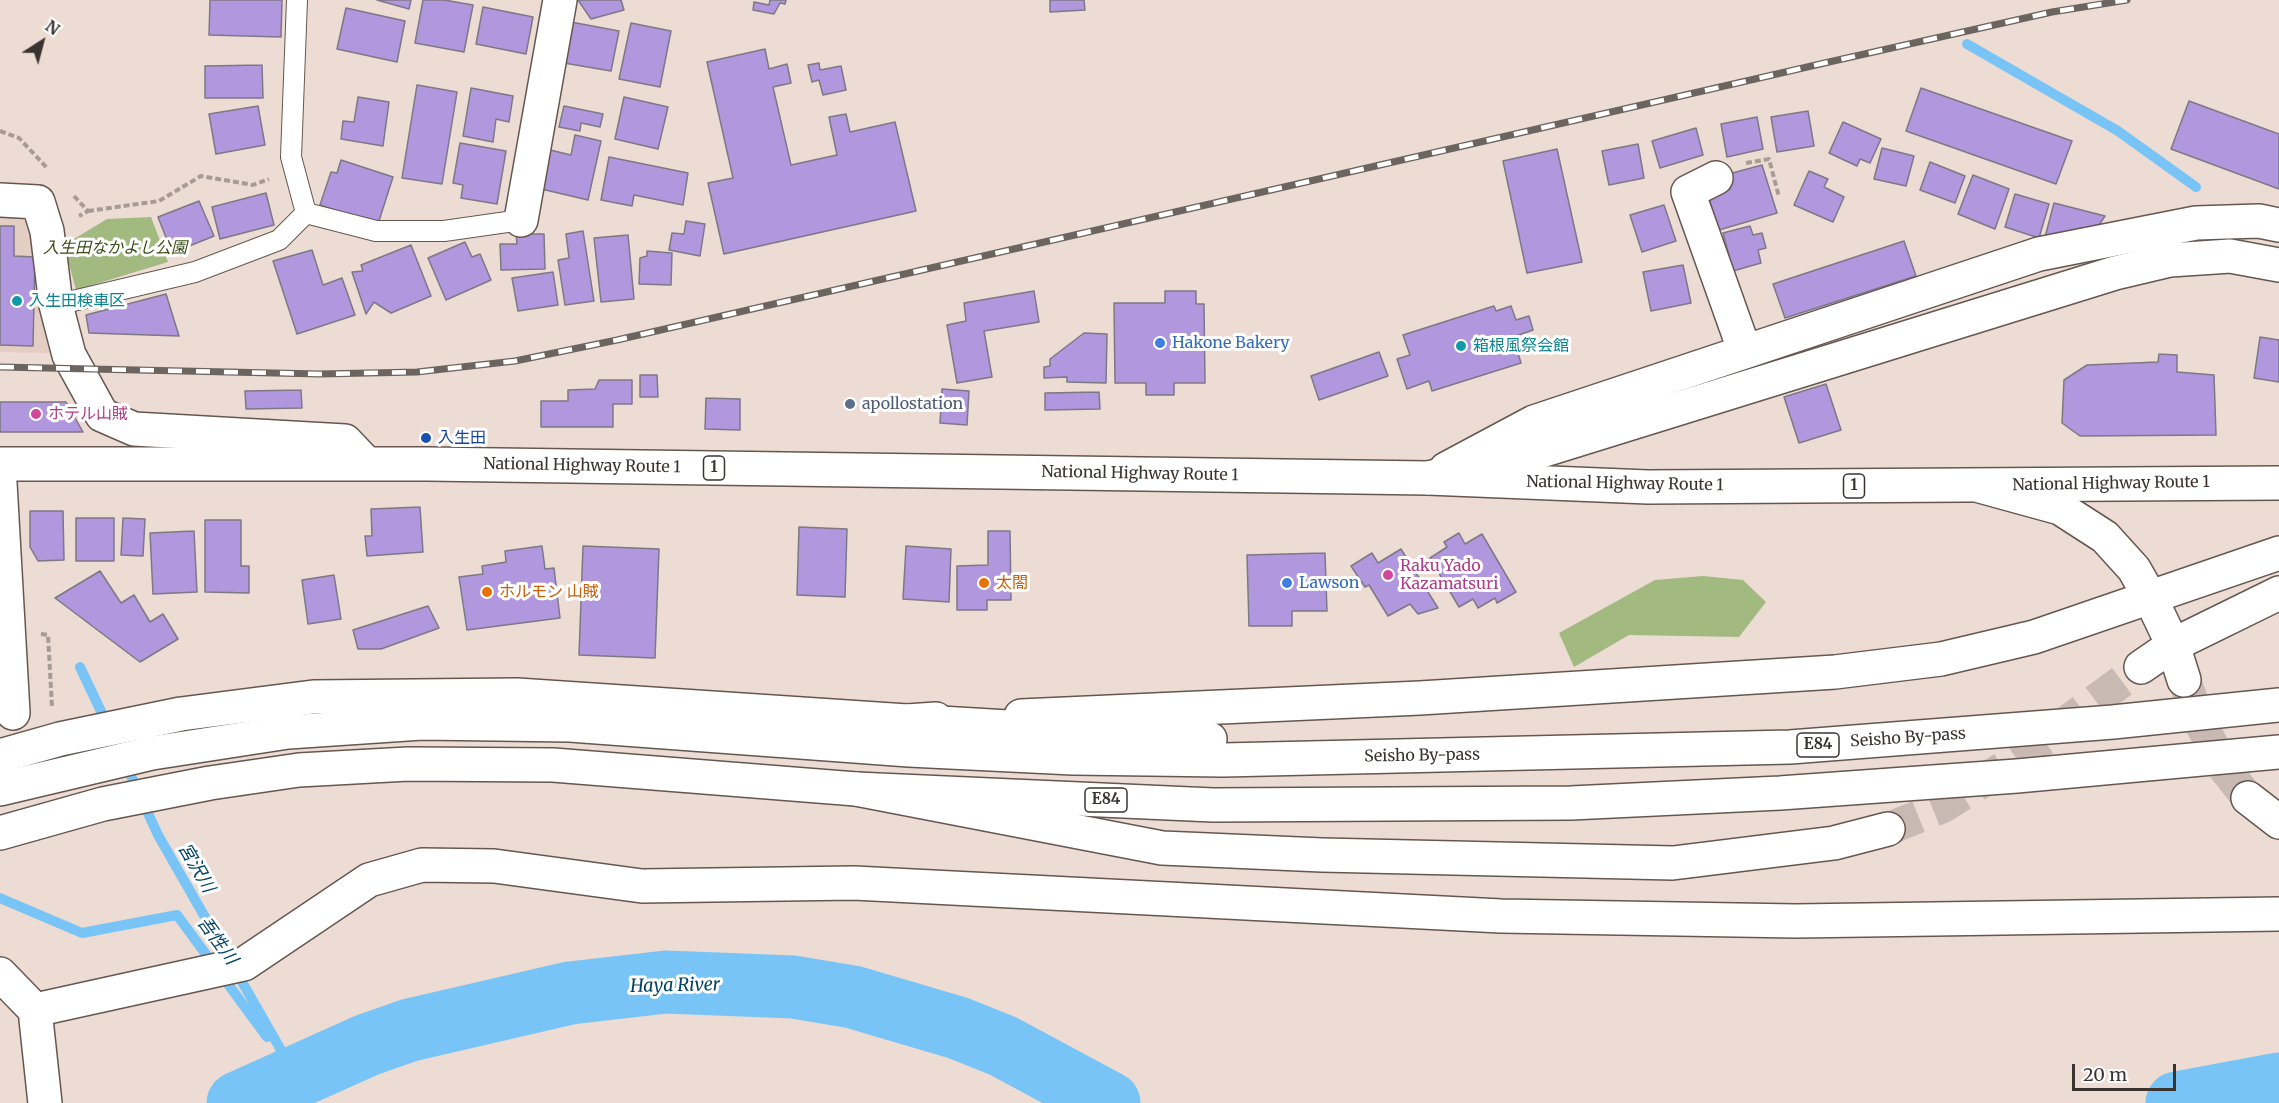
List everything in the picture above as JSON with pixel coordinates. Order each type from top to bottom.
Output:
[{"type":"main road","points":[[521,219],[560,0]]},
{"type":"main road","points":[[1716,178],[1688,192],[1745,352]]},
{"type":"main road","points":[[0,200],[38,201],[47,231],[56,305],[69,356],[102,415],[113,422],[134,429],[345,441],[366,463]]},
{"type":"main road","points":[[1428,478],[1534,422],[2039,254],[2196,224],[2259,221],[2279,225]]},
{"type":"main road","points":[[1428,478],[1538,452],[2115,273],[2170,260],[2230,256],[2279,265]]},
{"type":"main road","name":"National Highway Route 1","points":[[0,464],[366,463],[1428,478],[1648,487],[2279,483]]},
{"type":"main road","points":[[0,483],[13,712]]},
{"type":"main road","points":[[1980,486],[2060,508],[2105,537],[2134,569],[2150,597],[2174,645],[2184,680]]},
{"type":"main road","points":[[0,789],[152,753],[288,732],[422,723],[908,735],[1420,698],[1835,672],[1941,659],[2034,637],[2279,553]]},
{"type":"main road","points":[[2141,667],[2174,645],[2279,593]]},
{"type":"main road","points":[[0,756],[60,739],[181,714],[313,697],[517,695],[908,735]]},
{"type":"main road","name":"Seisho By-pass","points":[[908,735],[1213,739],[1355,757],[1646,752],[1790,747],[2113,722],[2279,705]]},
{"type":"main road","name":"E84","points":[[856,789],[1213,805],[1571,803],[1780,793],[2017,776],[2279,752]]},
{"type":"main road","points":[[0,833],[103,804],[210,783],[299,770],[408,764],[553,765],[856,789],[1162,848],[1322,855],[1673,863],[1834,843],[1888,829]]},
{"type":"main road","points":[[2248,798],[2279,822]]},
{"type":"main road","points":[[37,1022],[172,978],[244,964],[369,880],[422,865],[494,866],[642,886],[854,883],[1501,916],[1796,921],[2279,914]]},
{"type":"main road","points":[[0,974],[37,1022],[45,1103]]},
{"type":"lane","points":[[297,0],[291,157],[306,213]]},
{"type":"lane","points":[[306,213],[376,231],[444,231],[521,219]]},
{"type":"lane","points":[[56,305],[195,272],[279,240],[306,213]]},
{"type":"path","points":[[1716,178],[1741,164],[1769,159],[1779,197]]},
{"type":"path","points":[[88,212],[159,201],[201,176],[253,185],[294,169]]},
{"type":"path","points":[[48,634],[52,701]]},
{"type":"shaded area","name":"入生田検車区","points":[[0,209],[15,209],[36,226],[50,353],[0,352]]},
{"type":"green space","name":"入生田なかよし公園","points":[[151,217],[168,262],[76,290],[64,245],[107,219]]},
{"type":"green space","points":[[1703,576],[1743,580],[1766,602],[1739,637],[1629,635],[1574,667],[1559,633],[1655,580]]},
{"type":"building","points":[[210,0],[282,0],[281,37],[209,35]]},
{"type":"building","points":[[377,0],[411,0],[409,9]]},
{"type":"building","points":[[423,0],[444,0],[473,5],[464,52],[415,43]]},
{"type":"building","points":[[578,0],[621,0],[624,10],[591,19]]},
{"type":"building","points":[[770,0],[786,0],[785,4],[780,3],[774,14],[753,10],[754,2],[769,5]]},
{"type":"building","points":[[1050,0],[1084,0],[1085,10],[1050,12]]},
{"type":"building","points":[[483,7],[533,17],[526,54],[476,44]]},
{"type":"building","points":[[346,8],[405,21],[397,62],[337,49]]},
{"type":"building","points":[[571,22],[619,31],[611,71],[564,63]]},
{"type":"building","points":[[631,23],[671,31],[660,87],[619,79]]},
{"type":"building","points":[[765,49],[769,69],[787,64],[791,83],[773,87],[791,165],[837,155],[829,117],[846,114],[850,132],[895,122],[916,211],[724,254],[708,183],[733,178],[707,62]]},
{"type":"building","points":[[819,63],[820,70],[841,66],[846,90],[823,95],[819,80],[812,82],[808,65]]},
{"type":"building","points":[[262,65],[263,98],[205,98],[205,66]]},
{"type":"building","points":[[417,85],[457,92],[442,184],[402,178]]},
{"type":"building","points":[[471,88],[513,96],[509,122],[496,119],[493,142],[463,136]]},
{"type":"building","points":[[1921,88],[2072,141],[2056,184],[1906,131]]},
{"type":"building","points":[[358,97],[389,102],[383,146],[341,139],[343,121],[354,122]]},
{"type":"building","points":[[624,97],[668,107],[658,149],[615,139]]},
{"type":"building","points":[[2189,101],[2279,134],[2279,189],[2171,149]]},
{"type":"building","points":[[258,106],[265,145],[216,154],[209,114]]},
{"type":"building","points":[[564,106],[603,114],[600,127],[581,123],[580,131],[559,127]]},
{"type":"building","points":[[1808,111],[1814,146],[1777,152],[1771,117]]},
{"type":"building","points":[[1757,117],[1763,149],[1727,157],[1721,124]]},
{"type":"building","points":[[1843,122],[1881,139],[1870,163],[1860,159],[1857,166],[1829,153]]},
{"type":"building","points":[[1696,128],[1703,155],[1660,168],[1652,141]]},
{"type":"building","points":[[575,135],[601,141],[588,200],[537,188],[546,149],[571,155]]},
{"type":"building","points":[[460,143],[506,151],[497,204],[461,198],[463,185],[453,183]]},
{"type":"building","points":[[1638,144],[1644,178],[1609,185],[1602,151]]},
{"type":"building","points":[[1882,148],[1914,156],[1906,186],[1874,179]]},
{"type":"building","points":[[1557,149],[1582,262],[1527,273],[1503,161]]},
{"type":"building","points":[[609,157],[688,173],[683,205],[634,195],[632,206],[601,200]]},
{"type":"building","points":[[341,160],[393,177],[378,224],[320,205],[331,172],[337,173]]},
{"type":"building","points":[[1930,162],[1965,176],[1955,203],[1920,190]]},
{"type":"building","points":[[1762,165],[1777,213],[1719,230],[1708,196],[1730,189],[1725,175]]},
{"type":"building","points":[[1809,171],[1828,179],[1824,187],[1844,197],[1833,222],[1794,205]]},
{"type":"building","points":[[1973,175],[2009,189],[1995,229],[1958,214]]},
{"type":"building","points":[[266,193],[274,225],[220,239],[212,207]]},
{"type":"building","points":[[2015,194],[2049,204],[2039,238],[2005,227]]},
{"type":"building","points":[[199,201],[214,236],[172,253],[158,217]]},
{"type":"building","points":[[2054,203],[2105,216],[2093,234],[2044,241]]},
{"type":"building","points":[[1664,205],[1676,241],[1642,252],[1630,215]]},
{"type":"building","points":[[686,221],[705,224],[700,256],[669,250],[672,233],[684,234]]},
{"type":"building","name":"入生田検車区","points":[[0,226],[14,226],[14,256],[35,257],[33,346],[0,345]]},
{"type":"building","points":[[1750,226],[1753,235],[1762,233],[1766,248],[1758,250],[1761,263],[1733,271],[1723,233]]},
{"type":"building","points":[[583,231],[594,301],[565,305],[558,260],[569,258],[566,234]]},
{"type":"building","points":[[516,234],[544,234],[545,269],[501,270],[500,244],[517,244]]},
{"type":"building","points":[[628,235],[634,299],[601,302],[594,238]]},
{"type":"building","points":[[1904,241],[1916,276],[1785,318],[1773,284]]},
{"type":"building","points":[[465,242],[472,257],[480,254],[491,280],[446,300],[428,258]]},
{"type":"building","points":[[411,245],[431,296],[391,313],[374,302],[366,314],[352,272],[363,271],[361,265]]},
{"type":"building","points":[[312,250],[323,285],[342,278],[355,315],[297,334],[273,261]]},
{"type":"building","points":[[647,251],[672,253],[671,285],[639,284],[640,258],[647,256]]},
{"type":"building","points":[[1683,265],[1691,303],[1651,311],[1643,272]]},
{"type":"building","points":[[553,272],[558,305],[518,311],[512,278]]},
{"type":"building","points":[[1034,291],[1039,322],[984,331],[992,377],[957,383],[947,325],[966,321],[964,303]]},
{"type":"building","name":"Hakone Bakery","points":[[1165,291],[1196,291],[1196,304],[1204,304],[1205,383],[1174,383],[1174,395],[1146,395],[1146,383],[1115,383],[1114,303],[1165,303]]},
{"type":"building","points":[[166,294],[179,336],[89,333],[86,315]]},
{"type":"building","name":"箱根風祭会館","points":[[1494,306],[1496,311],[1511,306],[1516,320],[1529,316],[1533,330],[1513,337],[1521,363],[1432,391],[1429,381],[1407,389],[1397,359],[1410,355],[1403,335]]},
{"type":"building","points":[[1084,333],[1107,334],[1106,383],[1067,382],[1067,377],[1044,378],[1044,367],[1050,366],[1050,359]]},
{"type":"building","points":[[2260,337],[2279,340],[2279,382],[2254,378]]},
{"type":"building","points":[[1379,352],[1388,376],[1319,400],[1311,376]]},
{"type":"building","points":[[2159,354],[2177,355],[2177,372],[2214,375],[2216,435],[2080,436],[2062,423],[2064,380],[2087,365],[2158,362]]},
{"type":"building","points":[[640,375],[657,375],[658,397],[640,397]]},
{"type":"building","points":[[599,380],[632,380],[632,404],[613,404],[613,427],[541,427],[541,401],[568,401],[568,390],[595,389]]},
{"type":"building","points":[[1826,384],[1841,430],[1799,443],[1784,397]]},
{"type":"building","points":[[942,389],[969,391],[967,425],[940,423]]},
{"type":"building","points":[[301,390],[302,408],[246,409],[245,391]]},
{"type":"building","points":[[1099,392],[1100,409],[1045,410],[1045,393]]},
{"type":"building","points":[[706,398],[740,399],[740,430],[705,429]]},
{"type":"building","points":[[0,402],[66,402],[83,432],[0,432]]},
{"type":"building","points":[[420,507],[423,552],[367,556],[365,536],[372,536],[371,509]]},
{"type":"building","points":[[30,511],[63,511],[64,560],[38,561],[30,547]]},
{"type":"building","points":[[76,518],[114,518],[114,561],[76,561]]},
{"type":"building","points":[[123,518],[145,519],[143,556],[121,555]]},
{"type":"building","points":[[205,520],[241,520],[241,566],[249,566],[249,593],[205,592]]},
{"type":"building","points":[[799,527],[847,529],[845,597],[797,595]]},
{"type":"building","points":[[194,531],[197,592],[153,594],[150,533]]},
{"type":"building","name":"太閤","points":[[988,531],[1010,531],[1011,600],[987,600],[987,610],[957,610],[957,566],[988,565]]},
{"type":"building","points":[[1459,533],[1465,544],[1482,534],[1516,592],[1497,603],[1495,598],[1478,608],[1473,599],[1459,607],[1430,558],[1447,547],[1444,542]]},
{"type":"building","points":[[542,546],[545,569],[554,568],[560,618],[467,630],[459,577],[483,574],[482,566],[506,562],[505,551]]},
{"type":"building","points":[[583,546],[659,549],[655,658],[579,655]]},
{"type":"building","points":[[906,546],[951,549],[949,602],[903,599]]},
{"type":"building","name":"Raku Yado Kazamatsuri","points":[[1401,549],[1438,608],[1418,614],[1410,604],[1388,616],[1369,585],[1365,587],[1351,566],[1372,553],[1378,563]]},
{"type":"building","name":"Lawson","points":[[1325,553],[1327,611],[1292,611],[1292,626],[1249,626],[1247,555]]},
{"type":"building","points":[[100,571],[121,603],[134,595],[150,622],[163,614],[178,639],[140,662],[55,598]]},
{"type":"building","points":[[334,575],[341,619],[308,624],[302,580]]},
{"type":"building","points":[[428,606],[439,628],[381,649],[358,649],[353,630]]},
{"type":"waterway","points":[[1967,44],[2118,131],[2196,187]]},
{"type":"waterway","name":"宮沢川","points":[[80,667],[107,724]]},
{"type":"waterway","name":"宮沢川","points":[[125,763],[158,835],[297,1078]]},
{"type":"waterway","name":"吾性川","points":[[0,898],[82,933],[177,915],[267,1037]]},
{"type":"waterway","name":"Haya River","points":[[238,1103],[367,1045],[410,1030],[570,993],[666,982],[793,987],[853,997],[958,1028],[1003,1046],[1109,1103]]},
{"type":"waterway","name":"Haya River","points":[[2177,1103],[2279,1084]]},
{"type":"tunnel","points":[[1888,829],[1944,806],[2017,759],[2141,667]]},
{"type":"tunnel","points":[[2184,680],[2202,726],[2225,769],[2248,798]]},
{"type":"railway","points":[[0,367],[320,374],[417,372],[515,361],[617,340],[2052,12],[2127,0]]},
{"type":"place","name":"入生田検車区","points":[[17,301]]},
{"type":"place","name":"Hakone Bakery","points":[[1160,343]]},
{"type":"place","name":"箱根風祭会館","points":[[1461,346]]},
{"type":"place","name":"apollostation","points":[[850,404]]},
{"type":"place","name":"ホテル山賊","points":[[36,414]]},
{"type":"place","name":"入生田","points":[[426,438]]},
{"type":"place","name":"Raku Yado Kazamatsuri","points":[[1388,575]]},
{"type":"place","name":"太閤","points":[[984,583]]},
{"type":"place","name":"Lawson","points":[[1287,583]]},
{"type":"place","name":"ホルモン 山賊","points":[[487,592]]}]
